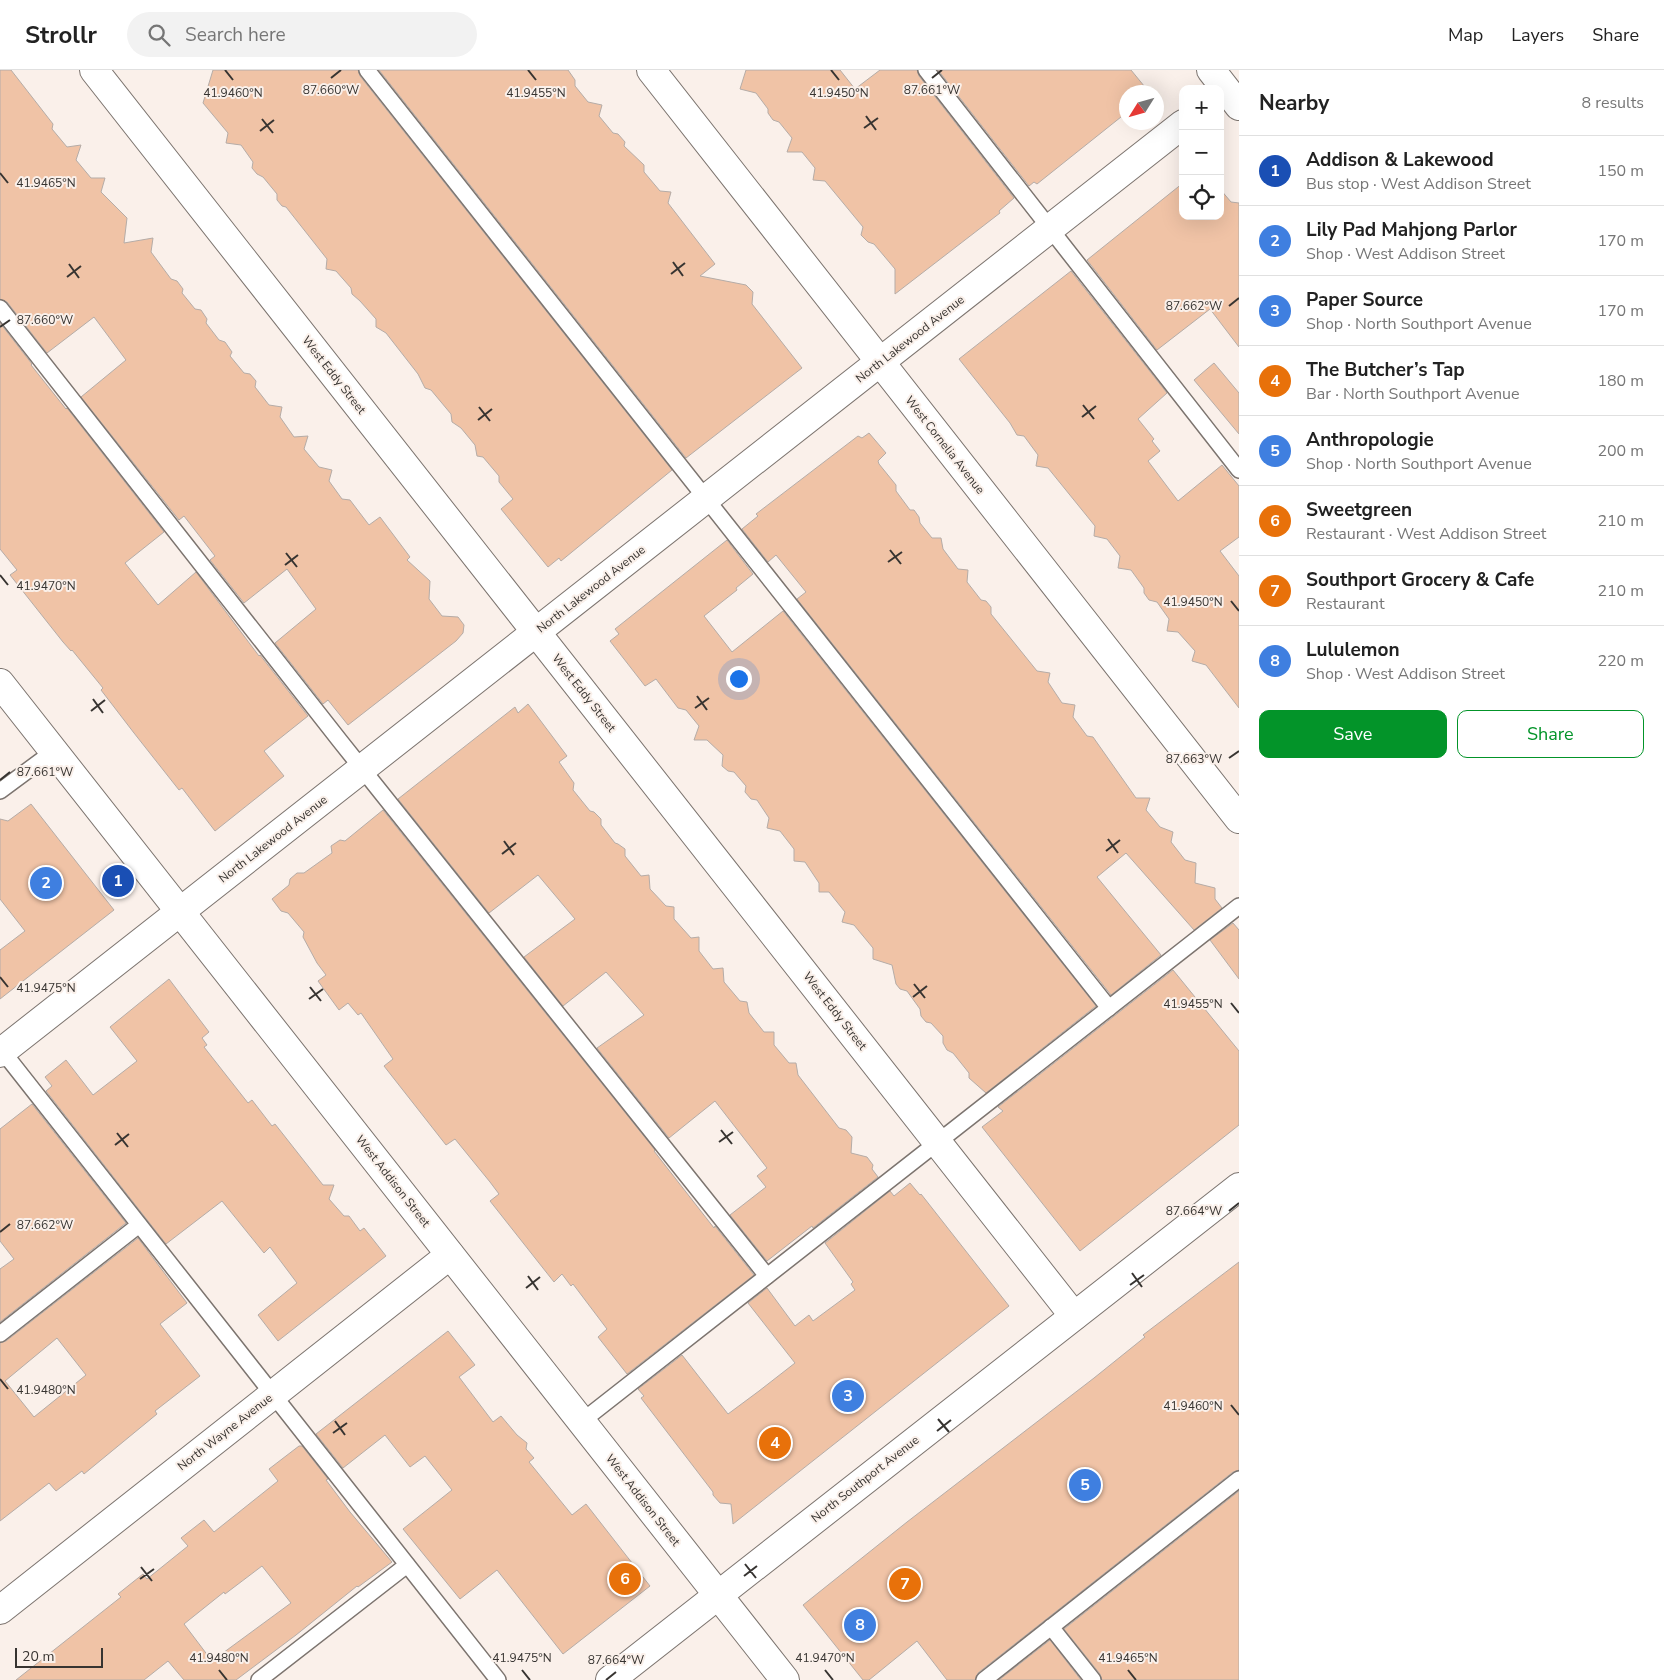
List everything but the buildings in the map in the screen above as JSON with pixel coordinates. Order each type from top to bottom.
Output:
[{"type":"street","name":"West Eddy Street","points":[[94,70],[1074,1316]]},
{"type":"street","name":"West Cornelia Avenue","points":[[651,70],[1239,819]]},
{"type":"street","name":"North Lakewood Avenue","points":[[1,1051],[1179,127]]},
{"type":"street","name":"West Addison Street","points":[[0,683],[785,1680]]},
{"type":"street","name":"North Southport Avenue","points":[[610,1680],[1239,1187]]},
{"type":"street","name":"North Wayne Avenue","points":[[0,1610],[450,1255]]},
{"type":"lane","points":[[367,70],[1109,1008]]},
{"type":"lane","points":[[926,70],[1239,470]]},
{"type":"lane","points":[[0,308],[362,769],[767,1276]]},
{"type":"lane","points":[[0,791],[54,752]]},
{"type":"lane","points":[[582,1422],[1239,906]]},
{"type":"lane","points":[[1,1051],[498,1680]]},
{"type":"lane","points":[[0,1334],[139,1225]]},
{"type":"lane","points":[[984,1680],[1239,1479]]},
{"type":"lane","points":[[260,1680],[407,1565]]},
{"type":"lane","points":[[1051,1627],[1093,1680]]},
{"type":"place","name":"Addison & Lakewood","points":[[118,881]]},
{"type":"place","name":"Lily Pad Mahjong Parlor","points":[[46,883]]},
{"type":"place","name":"Paper Source","points":[[848,1396]]},
{"type":"place","name":"The Butcher’s Tap","points":[[775,1443]]},
{"type":"place","name":"Anthropologie","points":[[1085,1485]]},
{"type":"place","name":"Sweetgreen","points":[[625,1579]]},
{"type":"place","name":"Southport Grocery & Cafe","points":[[905,1584]]},
{"type":"place","name":"Lululemon","points":[[860,1625]]}]
